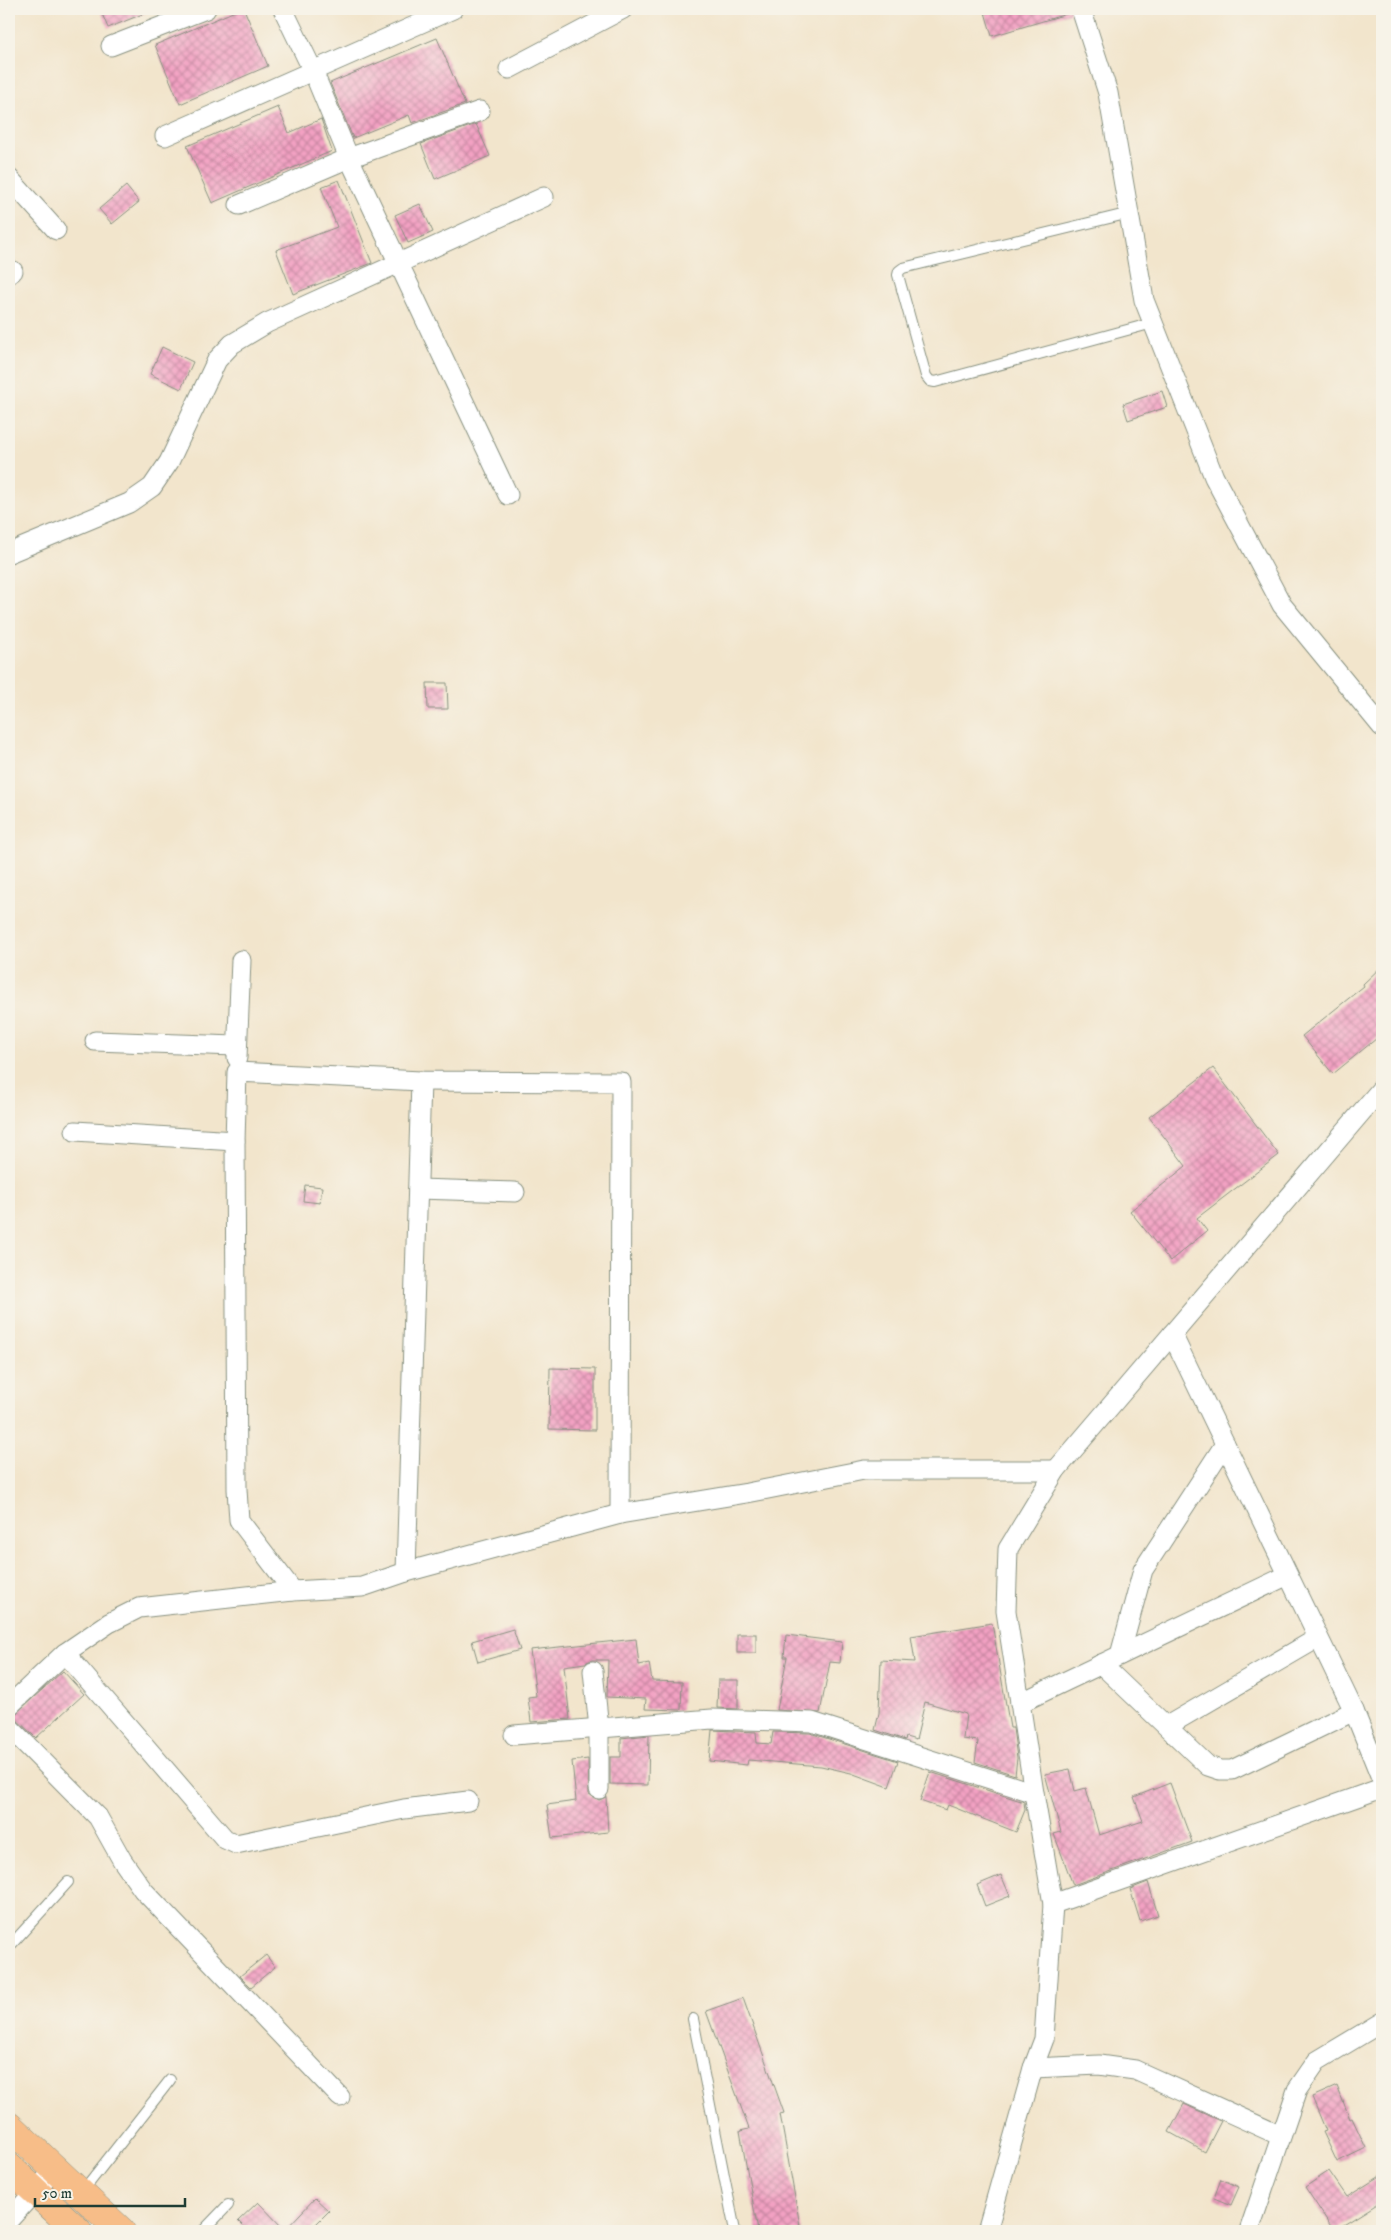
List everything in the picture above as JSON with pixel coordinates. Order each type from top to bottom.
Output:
[{"type":"main road","points":[[9,2126],[121,2231]]},
{"type":"main road","points":[[9,2167],[78,2231]]},
{"type":"street","points":[[111,46],[206,9]]},
{"type":"street","points":[[283,9],[313,71],[349,158],[508,495]]},
{"type":"street","points":[[165,136],[453,9]]},
{"type":"street","points":[[509,69],[623,9]]},
{"type":"street","points":[[1081,9],[1108,93],[1144,300],[1214,477],[1282,605],[1382,727]]},
{"type":"street","points":[[239,205],[349,158],[480,111]]},
{"type":"street","points":[[9,178],[56,230]]},
{"type":"street","points":[[9,553],[129,503],[152,486],[169,462],[217,360],[232,344],[267,323],[544,197]]},
{"type":"street","points":[[241,960],[236,1046],[235,1141],[237,1489],[239,1520],[293,1591]]},
{"type":"street","points":[[95,1041],[236,1046]]},
{"type":"street","points":[[237,1072],[421,1081],[621,1082],[620,1514]]},
{"type":"street","points":[[406,1572],[421,1081]]},
{"type":"street","points":[[987,2231],[1033,2068],[1044,2038],[1053,1904],[1006,1611],[1008,1549],[1056,1470],[1382,1088]]},
{"type":"street","points":[[75,1131],[235,1141]]},
{"type":"street","points":[[418,1189],[514,1192]]},
{"type":"street","points":[[1172,1334],[1354,1711],[1382,1780]]},
{"type":"street","points":[[1120,1655],[1143,1570],[1225,1444]]},
{"type":"street","points":[[9,1706],[65,1653],[109,1623],[139,1608],[293,1591],[362,1587],[406,1572],[620,1514],[747,1493],[864,1470],[1056,1470]]},
{"type":"street","points":[[1020,1703],[1288,1575]]},
{"type":"street","points":[[1167,1726],[1318,1638]]},
{"type":"street","points":[[65,1653],[225,1839],[236,1844],[404,1810],[468,1801]]},
{"type":"street","points":[[1102,1664],[1208,1766],[1220,1770],[1232,1770],[1354,1711]]},
{"type":"street","points":[[593,1671],[599,1728],[599,1789]]},
{"type":"street","points":[[514,1735],[712,1719],[812,1722],[1034,1793]]},
{"type":"street","points":[[9,1727],[98,1817],[122,1860],[143,1890],[340,2096]]},
{"type":"street","points":[[1053,1904],[1382,1788]]},
{"type":"street","points":[[1248,2231],[1297,2090],[1317,2060],[1382,2022]]},
{"type":"street","points":[[1033,2068],[1099,2065],[1135,2070],[1281,2136]]},
{"type":"street","points":[[9,2220],[55,2169]]},
{"type":"lane","points":[[1130,214],[903,268],[899,271],[898,275],[926,376],[930,381],[935,382],[1153,323]]},
{"type":"lane","points":[[9,1947],[68,1882]]},
{"type":"lane","points":[[693,2019],[735,2231]]},
{"type":"lane","points":[[81,2194],[170,2080]]},
{"type":"lane","points":[[203,2231],[228,2205]]},
{"type":"building","points":[[100,9],[155,9],[108,28]]},
{"type":"building","points":[[244,9],[268,66],[180,104],[155,45]]},
{"type":"building","points":[[984,9],[1070,9],[1070,13],[992,36]]},
{"type":"building","points":[[437,38],[465,104],[412,123],[409,115],[353,138],[330,83]]},
{"type":"building","points":[[278,107],[289,133],[321,119],[332,151],[212,203],[187,146]]},
{"type":"building","points":[[476,124],[490,156],[435,179],[421,144]]},
{"type":"building","points":[[339,180],[372,263],[293,294],[276,250],[337,227],[321,187]]},
{"type":"building","points":[[126,186],[139,202],[112,224],[99,209]]},
{"type":"building","points":[[420,204],[433,232],[408,243],[395,215]]},
{"type":"building","points":[[162,347],[193,362],[181,389],[150,374]]},
{"type":"building","points":[[1162,391],[1167,407],[1128,420],[1123,404]]},
{"type":"building","points":[[427,683],[447,683],[448,709],[428,709]]},
{"type":"building","points":[[1382,966],[1382,1034],[1333,1074],[1302,1036],[1364,986],[1363,984]]},
{"type":"building","points":[[1213,1068],[1279,1155],[1197,1218],[1207,1231],[1170,1261],[1130,1211],[1186,1166],[1149,1117]]},
{"type":"building","points":[[305,1185],[322,1187],[320,1203],[303,1201]]},
{"type":"building","points":[[550,1368],[595,1369],[595,1430],[549,1429]]},
{"type":"building","points":[[992,1623],[1010,1728],[1013,1728],[1017,1758],[1015,1775],[975,1762],[978,1741],[963,1739],[966,1714],[925,1702],[916,1740],[906,1737],[905,1740],[875,1730],[879,1713],[881,1660],[915,1662],[911,1636]]},
{"type":"building","points":[[513,1629],[520,1650],[478,1662],[472,1641]]},
{"type":"building","points":[[737,1634],[756,1634],[756,1653],[737,1653]]},
{"type":"building","points":[[786,1635],[842,1642],[840,1663],[830,1662],[820,1713],[777,1710],[787,1657],[784,1657]]},
{"type":"building","points":[[636,1639],[639,1665],[649,1663],[652,1681],[682,1682],[681,1710],[645,1709],[646,1699],[607,1697],[608,1660],[592,1660],[564,1666],[570,1719],[531,1722],[528,1697],[536,1696],[530,1650]]},
{"type":"building","points":[[63,1671],[84,1694],[36,1738],[13,1716]]},
{"type":"building","points":[[718,1680],[738,1680],[738,1709],[717,1708]]},
{"type":"building","points":[[712,1730],[756,1732],[757,1743],[771,1744],[773,1732],[810,1733],[898,1761],[889,1787],[851,1773],[821,1766],[748,1760],[747,1765],[709,1761]]},
{"type":"building","points":[[649,1735],[648,1785],[610,1784],[610,1757],[621,1757],[621,1738]]},
{"type":"building","points":[[588,1759],[589,1794],[599,1800],[606,1797],[608,1832],[552,1838],[547,1805],[576,1801],[572,1761]]},
{"type":"building","points":[[1070,1769],[1075,1791],[1086,1788],[1099,1835],[1143,1821],[1134,1797],[1170,1783],[1192,1842],[1073,1885],[1054,1834],[1061,1832],[1045,1774]]},
{"type":"building","points":[[930,1772],[1024,1802],[1025,1810],[1016,1832],[948,1805],[946,1810],[920,1801]]},
{"type":"building","points":[[1001,1875],[1010,1896],[985,1906],[977,1885]]},
{"type":"building","points":[[1148,1882],[1158,1915],[1140,1921],[1130,1889]]},
{"type":"building","points":[[266,1955],[275,1967],[251,1987],[240,1976]]},
{"type":"building","points":[[743,1998],[784,2113],[780,2114],[801,2231],[758,2231],[740,2131],[749,2129],[706,2011]]},
{"type":"building","points":[[1337,2086],[1350,2119],[1352,2118],[1366,2148],[1337,2162],[1323,2132],[1326,2131],[1312,2097]]},
{"type":"building","points":[[1184,2104],[1221,2121],[1205,2152],[1169,2132]]},
{"type":"building","points":[[1329,2171],[1347,2197],[1382,2175],[1382,2201],[1334,2231],[1305,2187]]},
{"type":"building","points":[[1221,2179],[1239,2187],[1231,2205],[1214,2198]]},
{"type":"building","points":[[315,2198],[329,2211],[309,2231],[248,2231],[238,2221],[258,2202],[285,2230]]}]
